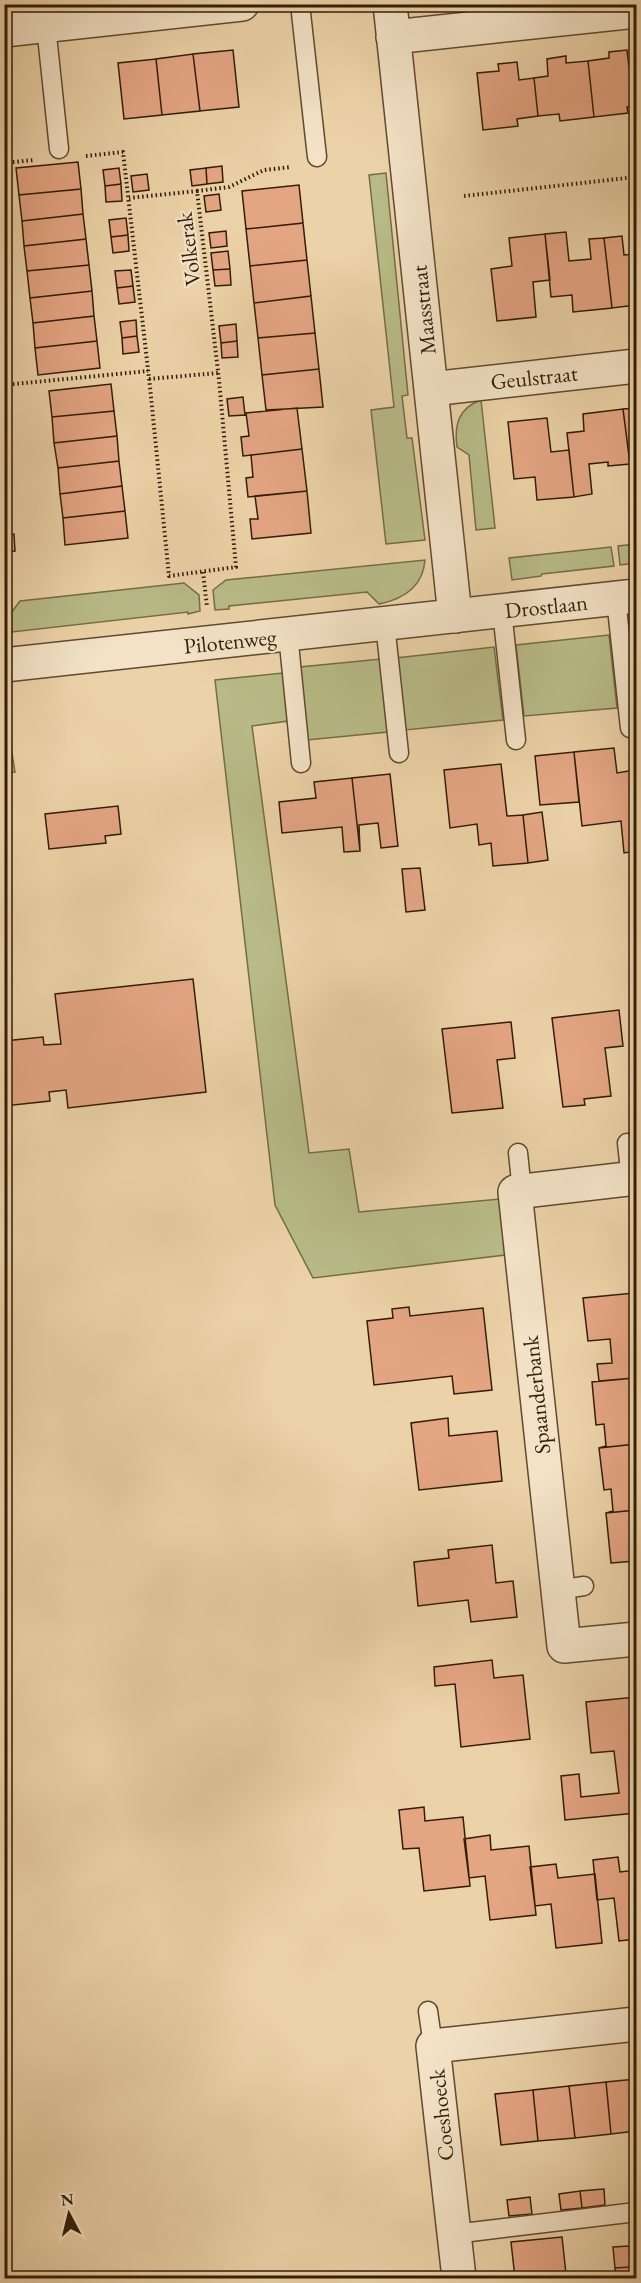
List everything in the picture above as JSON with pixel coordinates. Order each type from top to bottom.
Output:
[{"type":"street","points":[[4,30],[242,4]]},
{"type":"street","name":"Maasstraat","points":[[390,4],[455,616]]},
{"type":"street","points":[[393,37],[636,11]]},
{"type":"street","name":"Geulstraat","points":[[431,389],[636,366]]},
{"type":"street","name":"Drostlaan","points":[[455,616],[626,597]]},
{"type":"street","name":"Pilotenweg","points":[[4,665],[455,616]]},
{"type":"street","points":[[522,1191],[634,1179]]},
{"type":"street","name":"Spaanderbank","points":[[522,1191],[515,1192],[570,1588],[564,1647],[636,1639]]},
{"type":"street","name":"Coeshoeck","points":[[459,2278],[433,2046],[636,2024]]},
{"type":"lane","points":[[300,4],[317,157]]},
{"type":"lane","points":[[46,26],[59,149]]},
{"type":"lane","points":[[626,597],[630,728]]},
{"type":"lane","points":[[502,611],[516,740]]},
{"type":"lane","points":[[385,624],[399,753]]},
{"type":"lane","points":[[288,634],[300,763]]},
{"type":"lane","points":[[627,1143],[634,1179]]},
{"type":"lane","points":[[518,1153],[522,1191]]},
{"type":"lane","points":[[428,2011],[433,2046]]},
{"type":"lane","points":[[454,2234],[636,2212]]},
{"type":"path","points":[[123,152],[169,576],[203,572],[207,610]]},
{"type":"path","points":[[197,191],[229,187],[264,170],[299,166]]},
{"type":"path","points":[[465,196],[636,177]]},
{"type":"path","name":"Volkerak","points":[[129,198],[197,191],[218,373],[236,567],[203,572]]},
{"type":"path","points":[[4,385],[148,372]]},
{"type":"path","points":[[149,379],[218,373]]},
{"type":"green space","points":[[386,173],[408,395],[402,396],[407,438],[412,438],[425,540],[386,544],[371,410],[394,407],[369,175]]},
{"type":"green space","points":[[481,400],[495,528],[476,530],[469,455],[457,447],[456,431],[463,412]]},
{"type":"green space","points":[[636,544],[636,563],[620,565],[618,546]]},
{"type":"green space","points":[[611,547],[614,566],[542,574],[512,580],[509,558]]},
{"type":"green space","points":[[425,560],[420,577],[411,590],[388,602],[379,604],[367,592],[229,606],[229,609],[215,610],[213,590],[226,580]]},
{"type":"green space","points":[[184,583],[199,595],[200,611],[12,632],[11,613],[20,601]]},
{"type":"green space","points":[[609,635],[617,708],[524,716],[516,645]]},
{"type":"green space","points":[[494,647],[503,720],[405,730],[396,658]]},
{"type":"green space","points":[[381,659],[388,732],[307,740],[300,667]]},
{"type":"green space","points":[[283,673],[288,721],[252,726],[309,1153],[349,1149],[359,1212],[500,1199],[505,1255],[313,1278],[275,1205],[215,680]]},
{"type":"green space","points":[[5,710],[15,772],[4,773]]},
{"type":"building","points":[[233,50],[239,107],[200,111],[193,54]]},
{"type":"building","points":[[627,50],[629,67],[636,66],[636,106],[627,107],[628,113],[594,117],[588,61],[609,58],[609,52]]},
{"type":"building","points":[[193,54],[200,111],[162,115],[156,59]]},
{"type":"building","points":[[566,56],[566,63],[588,61],[594,117],[560,121],[559,114],[538,116],[534,78],[548,76],[547,59]]},
{"type":"building","points":[[156,59],[162,115],[124,119],[118,63]]},
{"type":"building","points":[[517,62],[519,80],[534,78],[538,116],[517,119],[518,126],[483,130],[477,73],[499,71],[498,64]]},
{"type":"building","points":[[78,162],[81,189],[19,195],[16,168]]},
{"type":"building","points":[[222,166],[223,182],[207,184],[206,168]]},
{"type":"building","points":[[119,168],[121,184],[105,186],[103,170]]},
{"type":"building","points":[[206,168],[207,184],[192,186],[190,170]]},
{"type":"building","points":[[147,174],[149,190],[133,192],[131,176]]},
{"type":"building","points":[[121,184],[122,201],[106,202],[105,186]]},
{"type":"building","points":[[299,185],[303,223],[246,229],[242,191]]},
{"type":"building","points":[[81,189],[83,214],[22,221],[19,195]]},
{"type":"building","points":[[219,194],[221,210],[206,212],[204,196]]},
{"type":"building","points":[[83,214],[86,239],[24,246],[22,221]]},
{"type":"building","points":[[126,218],[128,235],[111,237],[109,220]]},
{"type":"building","points":[[303,223],[307,260],[250,266],[246,229]]},
{"type":"building","points":[[226,231],[227,246],[211,248],[209,233]]},
{"type":"building","points":[[566,232],[569,261],[591,259],[589,239],[604,238],[612,308],[573,312],[572,295],[551,297],[545,234]]},
{"type":"building","points":[[545,234],[550,280],[533,282],[536,317],[497,321],[491,269],[512,266],[509,238]]},
{"type":"building","points":[[128,235],[129,251],[113,253],[111,237]]},
{"type":"building","points":[[622,236],[624,255],[636,254],[636,305],[612,308],[604,238]]},
{"type":"building","points":[[86,239],[89,265],[27,271],[24,246]]},
{"type":"building","points":[[228,251],[230,269],[213,270],[211,253]]},
{"type":"building","points":[[307,260],[311,296],[254,303],[250,266]]},
{"type":"building","points":[[89,265],[92,291],[30,298],[27,271]]},
{"type":"building","points":[[230,269],[231,285],[215,286],[213,270]]},
{"type":"building","points":[[131,270],[133,286],[117,288],[115,271]]},
{"type":"building","points":[[133,286],[135,302],[119,304],[117,288]]},
{"type":"building","points":[[92,291],[94,316],[33,323],[30,298]]},
{"type":"building","points":[[311,296],[315,333],[258,338],[254,303]]},
{"type":"building","points":[[94,316],[97,341],[35,348],[33,323]]},
{"type":"building","points":[[136,320],[137,336],[122,338],[120,322]]},
{"type":"building","points":[[236,324],[237,341],[221,343],[219,326]]},
{"type":"building","points":[[315,333],[319,369],[262,375],[258,338]]},
{"type":"building","points":[[137,336],[139,352],[123,354],[122,338]]},
{"type":"building","points":[[97,341],[100,368],[38,375],[35,348]]},
{"type":"building","points":[[237,341],[238,357],[222,358],[221,343]]},
{"type":"building","points":[[319,369],[323,407],[266,410],[262,375]]},
{"type":"building","points":[[111,384],[114,411],[52,417],[49,391]]},
{"type":"building","points":[[243,397],[245,415],[229,416],[227,399]]},
{"type":"building","points":[[297,408],[302,449],[243,456],[241,437],[249,436],[246,413]]},
{"type":"building","points":[[636,408],[636,464],[630,464],[623,409]]},
{"type":"building","points":[[623,409],[630,464],[608,466],[608,462],[589,464],[592,494],[574,497],[567,433],[584,431],[583,414]]},
{"type":"building","points":[[114,411],[117,436],[54,443],[52,417]]},
{"type":"building","points":[[547,418],[551,452],[569,450],[574,497],[537,500],[535,477],[514,479],[508,422]]},
{"type":"building","points":[[117,436],[119,461],[58,468],[54,443]]},
{"type":"building","points":[[302,449],[307,491],[248,497],[246,478],[253,477],[251,455]]},
{"type":"building","points":[[119,461],[122,486],[60,494],[58,468]]},
{"type":"building","points":[[8,482],[10,500],[4,500],[4,483]]},
{"type":"building","points":[[122,486],[125,511],[63,518],[60,494]]},
{"type":"building","points":[[307,491],[311,533],[252,539],[250,519],[258,519],[255,496]]},
{"type":"building","points":[[4,500],[10,500],[11,515],[4,516]]},
{"type":"building","points":[[125,511],[128,538],[65,545],[63,518]]},
{"type":"building","points":[[14,534],[15,551],[4,552],[4,535]]},
{"type":"building","points":[[614,748],[617,773],[635,770],[636,851],[624,853],[621,821],[582,826],[574,752]]},
{"type":"building","points":[[574,752],[579,802],[540,805],[535,756]]},
{"type":"building","points":[[501,764],[507,816],[523,815],[528,863],[493,866],[491,843],[479,845],[477,824],[450,828],[444,770]]},
{"type":"building","points":[[390,774],[398,846],[381,848],[378,823],[359,825],[360,851],[352,778]]},
{"type":"building","points":[[352,778],[360,851],[344,852],[342,827],[282,833],[279,802],[316,798],[314,782]]},
{"type":"building","points":[[118,806],[121,834],[105,836],[106,843],[49,849],[45,814]]},
{"type":"building","points":[[542,812],[548,860],[528,863],[523,815]]},
{"type":"building","points":[[420,868],[425,910],[406,912],[402,869]]},
{"type":"building","points":[[193,979],[206,1092],[68,1108],[66,1090],[49,1092],[50,1101],[4,1106],[4,1041],[43,1037],[44,1045],[61,1044],[55,994]]},
{"type":"building","points":[[619,1010],[623,1046],[605,1048],[611,1096],[584,1099],[585,1105],[563,1107],[552,1018]]},
{"type":"building","points":[[511,1022],[515,1058],[497,1060],[503,1108],[452,1113],[442,1029]]},
{"type":"building","points":[[634,1293],[636,1300],[636,1368],[634,1368],[634,1378],[599,1381],[597,1364],[612,1363],[610,1339],[588,1341],[583,1298]]},
{"type":"building","points":[[409,1307],[410,1316],[483,1308],[492,1390],[454,1394],[452,1376],[374,1385],[367,1321],[393,1318],[392,1309]]},
{"type":"building","points":[[634,1368],[636,1368],[636,1444],[599,1448],[606,1446],[604,1424],[596,1425],[592,1382],[634,1378]]},
{"type":"building","points":[[448,1418],[449,1436],[497,1431],[502,1481],[419,1490],[411,1423]]},
{"type":"building","points":[[636,1444],[636,1510],[606,1513],[613,1511],[611,1489],[604,1490],[599,1448]]},
{"type":"building","points":[[636,1510],[636,1561],[611,1563],[606,1513]]},
{"type":"building","points":[[492,1545],[496,1583],[513,1581],[517,1617],[471,1622],[468,1600],[418,1606],[414,1562],[449,1558],[448,1550]]},
{"type":"building","points":[[492,1660],[494,1678],[523,1675],[530,1739],[461,1747],[455,1684],[435,1686],[434,1667]]},
{"type":"building","points":[[636,1697],[636,1813],[565,1820],[561,1776],[579,1774],[581,1797],[619,1793],[614,1751],[591,1753],[586,1702]]},
{"type":"building","points":[[424,1807],[425,1821],[463,1817],[470,1886],[424,1891],[419,1848],[403,1849],[399,1810]]},
{"type":"building","points":[[490,1835],[491,1850],[529,1846],[536,1915],[490,1920],[485,1876],[469,1878],[464,1839]]},
{"type":"building","points":[[618,1857],[620,1872],[636,1870],[636,1939],[619,1941],[614,1898],[597,1900],[593,1860]]},
{"type":"building","points":[[556,1864],[558,1878],[595,1874],[602,1943],[556,1948],[551,1904],[535,1906],[530,1867]]},
{"type":"building","points":[[636,2079],[636,2131],[611,2134],[606,2082]]},
{"type":"building","points":[[606,2082],[611,2134],[575,2138],[569,2086]]},
{"type":"building","points":[[569,2086],[575,2138],[538,2141],[533,2090]]},
{"type":"building","points":[[533,2090],[538,2141],[501,2145],[495,2094]]},
{"type":"building","points":[[636,2185],[636,2202],[633,2203],[632,2186]]},
{"type":"building","points":[[604,2189],[605,2205],[582,2208],[580,2191]]},
{"type":"building","points":[[580,2191],[582,2208],[561,2210],[559,2194]]},
{"type":"building","points":[[530,2197],[532,2214],[509,2216],[507,2200]]},
{"type":"building","points":[[562,2237],[566,2274],[515,2278],[511,2242]]},
{"type":"building","points":[[629,2246],[631,2267],[615,2268],[613,2247]]},
{"type":"building","points":[[631,2267],[632,2278],[616,2278],[615,2268]]},
{"type":"building","points":[[566,2274],[566,2278],[529,2278]]}]
